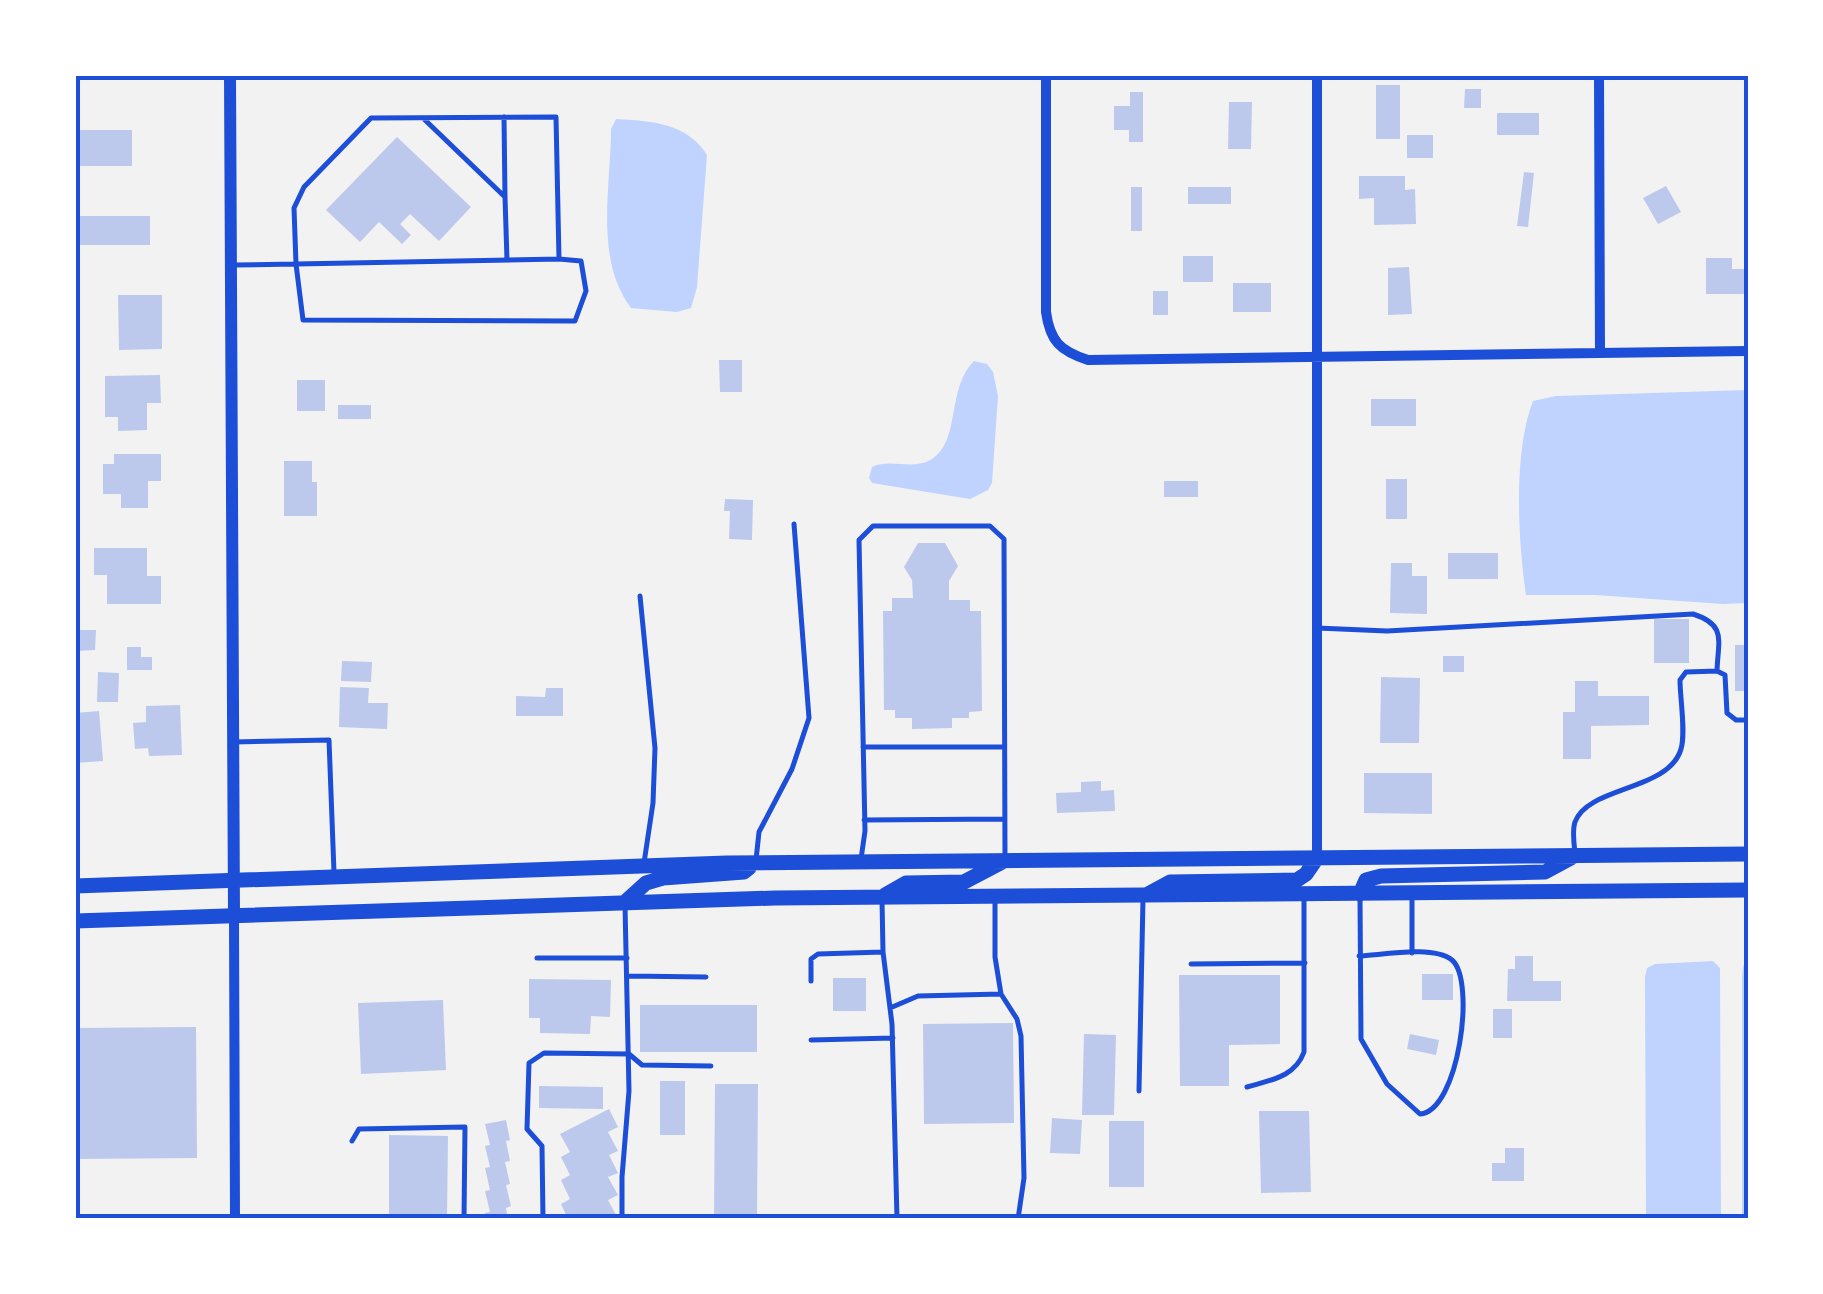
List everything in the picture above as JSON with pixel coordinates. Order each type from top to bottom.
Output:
[{"type":"main road","points":[[75,886],[756,862],[1748,854]]},
{"type":"main road","points":[[1360,894],[1366,880],[1381,876],[1545,872],[1574,856]]},
{"type":"main road","points":[[1143,896],[1170,882],[1297,880],[1316,858]]},
{"type":"main road","points":[[882,897],[906,884],[964,882],[1005,861]]},
{"type":"main road","points":[[625,902],[646,884],[663,878],[744,872],[756,862]]},
{"type":"main road","points":[[75,921],[882,897],[1748,890]]},
{"type":"street","points":[[230,75],[235,1219]]},
{"type":"street","points":[[1046,75],[1046,312],[1048,331],[1055,344],[1068,354],[1088,360],[1748,351]]},
{"type":"street","points":[[1316,858],[1317,75]]},
{"type":"street","points":[[1599,75],[1600,352]]},
{"type":"lane","points":[[504,117],[507,260]]},
{"type":"lane","points":[[231,265],[296,264],[559,259],[580,261],[586,290],[574,322],[303,320],[296,264],[294,208],[304,187],[372,118],[556,117],[559,259]]},
{"type":"lane","points":[[423,118],[505,197]]},
{"type":"lane","points":[[756,862],[759,832],[792,769],[809,718],[794,524]]},
{"type":"lane","points":[[861,862],[864,820],[859,540],[873,526],[990,526],[1004,539],[1005,861]]},
{"type":"lane","points":[[640,596],[655,748],[653,802],[644,866]]},
{"type":"lane","points":[[1317,628],[1387,632],[1693,614],[1712,620],[1718,627],[1717,671]]},
{"type":"lane","points":[[1574,856],[1574,824],[1582,812],[1654,777],[1681,750],[1680,680],[1686,672],[1725,674],[1727,713],[1736,720],[1748,720]]},
{"type":"lane","points":[[233,742],[329,740],[334,876]]},
{"type":"lane","points":[[863,747],[1004,747]]},
{"type":"lane","points":[[864,820],[1004,819]]},
{"type":"lane","points":[[1358,956],[1444,956],[1452,961],[1463,982],[1458,1054],[1437,1109],[1428,1114],[1410,1107],[1388,1084],[1361,1039],[1358,956],[1360,894]]},
{"type":"lane","points":[[1412,894],[1412,953]]},
{"type":"lane","points":[[1247,1087],[1285,1075],[1299,1066],[1304,1052],[1304,895]]},
{"type":"lane","points":[[1139,1092],[1143,896]]},
{"type":"lane","points":[[882,897],[883,952],[893,1038],[897,1219]]},
{"type":"lane","points":[[995,897],[995,958],[1001,994],[1018,1018],[1022,1036],[1024,1178],[1018,1219]]},
{"type":"lane","points":[[622,1219],[629,1054],[625,902]]},
{"type":"lane","points":[[812,980],[811,959],[818,954],[883,952]]},
{"type":"lane","points":[[537,958],[627,958]]},
{"type":"lane","points":[[1191,964],[1305,963]]},
{"type":"lane","points":[[628,976],[706,977]]},
{"type":"lane","points":[[890,1008],[918,996],[1001,994]]},
{"type":"lane","points":[[811,1040],[893,1038]]},
{"type":"lane","points":[[544,1219],[542,1146],[526,1130],[529,1063],[544,1053],[629,1054],[642,1065],[710,1066]]},
{"type":"lane","points":[[352,1141],[359,1130],[464,1127],[464,1219]]},
{"type":"water","points":[[616,119],[679,130],[707,155],[697,287],[691,308],[677,312],[631,308],[620,289],[612,267],[607,222],[611,129]]},
{"type":"water","points":[[974,361],[987,364],[993,372],[998,396],[992,483],[988,490],[970,499],[872,483],[872,467],[925,462],[941,450],[951,427],[960,385]]},
{"type":"water","points":[[1748,390],[1748,603],[1526,595],[1519,523],[1520,471],[1533,401],[1556,396]]},
{"type":"water","points":[[1713,961],[1720,968],[1721,1219],[1646,1219],[1647,968],[1655,964]]},
{"type":"water","points":[[1748,961],[1748,1219],[1742,1219],[1742,977]]},
{"type":"building","points":[[1376,85],[1400,85],[1400,139],[1376,139]]},
{"type":"building","points":[[1465,89],[1481,89],[1481,108],[1464,108]]},
{"type":"building","points":[[1130,92],[1143,92],[1143,142],[1129,142],[1129,130],[1114,130],[1114,106],[1130,106]]},
{"type":"building","points":[[1229,102],[1252,102],[1251,149],[1228,149]]},
{"type":"building","points":[[1497,113],[1539,113],[1539,135],[1497,135]]},
{"type":"building","points":[[75,130],[132,130],[132,166],[75,166]]},
{"type":"building","points":[[1407,135],[1433,135],[1433,158],[1407,158]]},
{"type":"building","points":[[397,137],[471,207],[439,241],[410,214],[400,224],[411,235],[402,244],[379,222],[360,242],[326,210]]},
{"type":"building","points":[[1524,172],[1534,173],[1528,227],[1517,226]]},
{"type":"building","points":[[1359,176],[1405,176],[1405,190],[1415,189],[1416,224],[1374,225],[1374,198],[1359,199]]},
{"type":"building","points":[[1666,186],[1681,212],[1658,224],[1643,198]]},
{"type":"building","points":[[1131,187],[1142,187],[1142,231],[1131,231]]},
{"type":"building","points":[[1188,187],[1231,187],[1231,204],[1188,204]]},
{"type":"building","points":[[75,216],[150,216],[150,245],[75,245]]},
{"type":"building","points":[[1183,256],[1213,256],[1213,282],[1183,282]]},
{"type":"building","points":[[1706,258],[1732,258],[1732,269],[1748,269],[1748,294],[1706,294]]},
{"type":"building","points":[[1409,267],[1412,314],[1388,315],[1388,268]]},
{"type":"building","points":[[1233,283],[1271,283],[1271,312],[1233,312]]},
{"type":"building","points":[[1153,291],[1168,291],[1168,315],[1153,315]]},
{"type":"building","points":[[118,295],[162,295],[162,349],[119,350]]},
{"type":"building","points":[[719,360],[742,360],[742,392],[720,392]]},
{"type":"building","points":[[160,375],[161,403],[147,403],[147,430],[118,431],[118,417],[105,417],[105,376]]},
{"type":"building","points":[[297,380],[325,380],[325,411],[297,411]]},
{"type":"building","points":[[1371,399],[1416,399],[1416,426],[1371,426]]},
{"type":"building","points":[[338,405],[371,405],[371,419],[338,419]]},
{"type":"building","points":[[114,454],[161,454],[161,481],[148,481],[148,508],[121,508],[121,494],[103,494],[103,464],[114,464]]},
{"type":"building","points":[[284,461],[312,461],[312,482],[317,482],[317,516],[284,516]]},
{"type":"building","points":[[1386,479],[1407,479],[1407,519],[1386,519]]},
{"type":"building","points":[[1164,481],[1198,481],[1198,497],[1164,497]]},
{"type":"building","points":[[725,499],[753,500],[752,540],[729,539],[730,511],[724,511]]},
{"type":"building","points":[[918,543],[945,543],[958,566],[949,581],[949,600],[970,600],[970,611],[981,611],[982,711],[969,712],[969,718],[952,718],[952,728],[912,729],[912,718],[895,718],[895,710],[884,710],[883,611],[892,611],[892,598],[913,598],[912,580],[904,567]]},
{"type":"building","points":[[94,548],[147,548],[147,576],[161,576],[161,604],[107,604],[107,575],[94,575]]},
{"type":"building","points":[[1448,553],[1498,553],[1498,579],[1448,579]]},
{"type":"building","points":[[1391,563],[1412,563],[1412,576],[1427,576],[1427,614],[1390,613]]},
{"type":"building","points":[[1654,619],[1689,619],[1689,663],[1654,663]]},
{"type":"building","points":[[75,630],[96,630],[95,650],[75,651]]},
{"type":"building","points":[[1735,645],[1748,645],[1748,691],[1735,691]]},
{"type":"building","points":[[127,647],[141,647],[141,657],[152,657],[152,670],[127,670]]},
{"type":"building","points":[[1443,656],[1464,656],[1464,672],[1443,672]]},
{"type":"building","points":[[342,661],[372,662],[371,682],[341,681]]},
{"type":"building","points":[[98,672],[119,673],[118,702],[97,702]]},
{"type":"building","points":[[1381,677],[1420,678],[1419,743],[1380,743]]},
{"type":"building","points":[[1575,681],[1598,681],[1598,696],[1649,696],[1649,725],[1591,726],[1591,759],[1563,759],[1563,712],[1575,712]]},
{"type":"building","points":[[340,687],[369,688],[368,703],[388,703],[387,729],[339,727]]},
{"type":"building","points":[[546,688],[563,688],[563,716],[516,716],[516,696],[545,697]]},
{"type":"building","points":[[180,705],[182,755],[149,756],[148,748],[135,749],[133,723],[146,722],[146,706]]},
{"type":"building","points":[[99,711],[103,761],[75,763],[75,713]]},
{"type":"building","points":[[1364,773],[1432,773],[1432,814],[1364,813]]},
{"type":"building","points":[[1101,781],[1101,791],[1114,790],[1115,811],[1057,813],[1056,793],[1081,792],[1081,782]]},
{"type":"building","points":[[1515,956],[1533,956],[1533,981],[1561,981],[1561,1001],[1507,1001],[1508,969],[1515,969]]},
{"type":"building","points":[[1422,974],[1453,974],[1453,1000],[1422,1000]]},
{"type":"building","points":[[1179,975],[1280,975],[1280,1044],[1229,1045],[1229,1086],[1180,1086]]},
{"type":"building","points":[[833,978],[866,978],[866,1011],[833,1011]]},
{"type":"building","points":[[529,979],[611,980],[610,1017],[591,1016],[590,1034],[540,1033],[540,1018],[529,1018]]},
{"type":"building","points":[[443,1000],[446,1070],[361,1074],[358,1003]]},
{"type":"building","points":[[640,1005],[757,1005],[757,1052],[640,1052]]},
{"type":"building","points":[[1493,1009],[1512,1009],[1512,1038],[1493,1038]]},
{"type":"building","points":[[1013,1023],[1014,1123],[924,1124],[923,1024]]},
{"type":"building","points":[[196,1027],[197,1158],[75,1159],[75,1028]]},
{"type":"building","points":[[1084,1034],[1116,1035],[1114,1115],[1082,1115]]},
{"type":"building","points":[[1410,1034],[1439,1040],[1436,1055],[1407,1049]]},
{"type":"building","points":[[660,1081],[685,1081],[685,1135],[660,1135]]},
{"type":"building","points":[[715,1084],[758,1084],[757,1219],[714,1219]]},
{"type":"building","points":[[539,1086],[603,1087],[603,1109],[539,1108]]},
{"type":"building","points":[[609,1109],[618,1127],[608,1132],[618,1151],[609,1155],[618,1173],[608,1177],[618,1195],[608,1200],[618,1219],[568,1219],[561,1204],[570,1199],[561,1180],[570,1175],[561,1157],[570,1152],[560,1134]]},
{"type":"building","points":[[1259,1111],[1309,1111],[1311,1192],[1261,1193]]},
{"type":"building","points":[[1052,1118],[1082,1120],[1080,1154],[1050,1153]]},
{"type":"building","points":[[506,1120],[510,1161],[505,1162],[510,1184],[506,1185],[511,1206],[506,1208],[508,1219],[486,1219],[485,1213],[490,1212],[485,1191],[490,1190],[485,1168],[490,1167],[485,1146],[490,1145],[485,1124]]},
{"type":"building","points":[[1109,1121],[1144,1121],[1144,1187],[1109,1187]]},
{"type":"building","points":[[389,1135],[448,1136],[447,1219],[389,1219]]},
{"type":"building","points":[[1505,1148],[1524,1148],[1524,1181],[1492,1181],[1492,1163],[1505,1163]]}]
